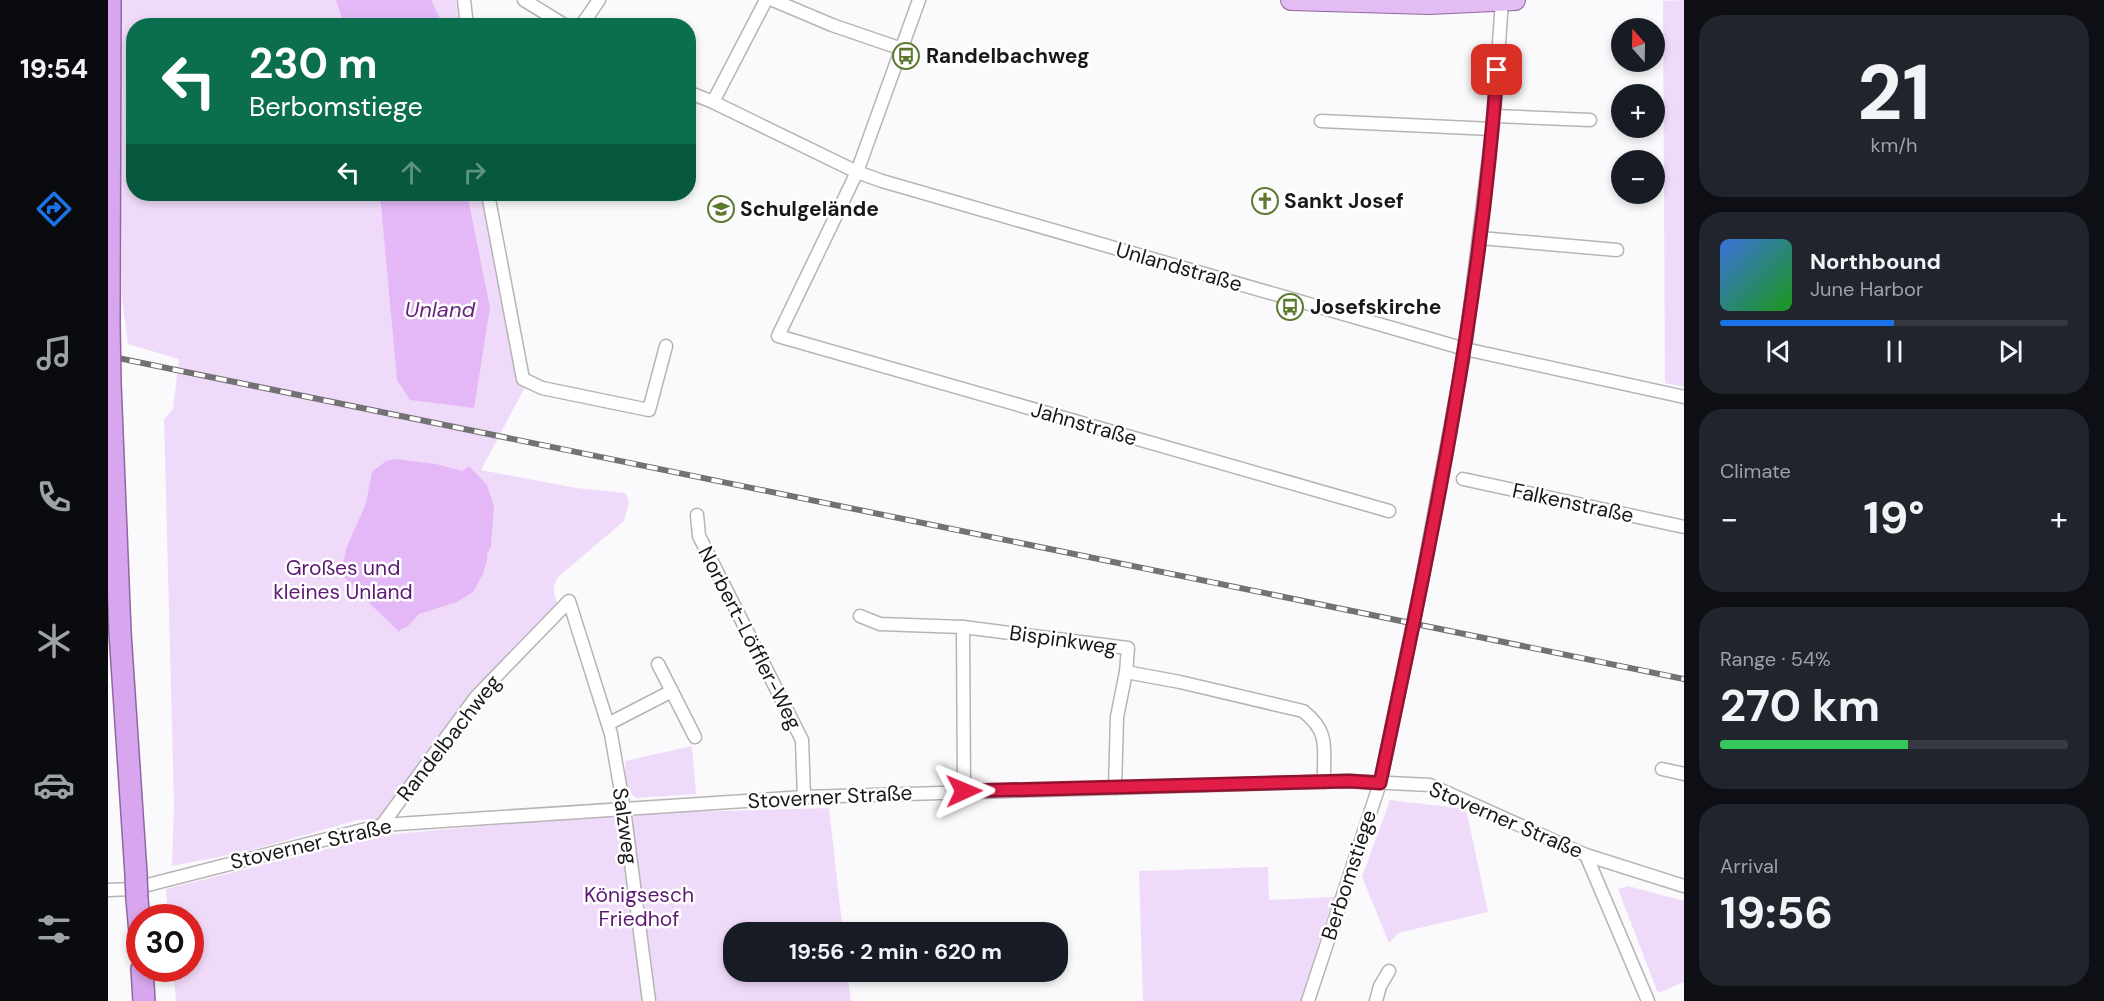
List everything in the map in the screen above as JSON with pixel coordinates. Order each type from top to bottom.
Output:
[{"type":"highway","points":[[110,0],[110,383],[120,632],[137,904]]},
{"type":"highway","points":[[143,982],[144,1001]]},
{"type":"main road","points":[[1291,0],[1429,4],[1507,0]]},
{"type":"street","points":[[464,0],[466,18]]},
{"type":"street","points":[[524,0],[553,18]]},
{"type":"street","points":[[586,18],[598,0]]},
{"type":"street","points":[[713,102],[766,0]]},
{"type":"street","points":[[773,0],[832,25],[902,49]]},
{"type":"street","points":[[857,172],[919,0]]},
{"type":"street","name":"Berbomstiege","points":[[1308,1001],[1380,783],[1421,585],[1465,349],[1507,0]]},
{"type":"street","name":"Unlandstraße","points":[[696,95],[857,172],[882,181],[1465,349],[1684,397]]},
{"type":"street","points":[[1494,116],[1590,120]]},
{"type":"street","points":[[1321,121],[1492,129]]},
{"type":"street","name":"Jahnstraße","points":[[857,172],[778,336],[1389,511]]},
{"type":"street","points":[[489,201],[523,379],[542,388],[650,410],[666,346]]},
{"type":"street","points":[[1480,238],[1617,250]]},
{"type":"street","name":"Falkenstraße","points":[[1463,479],[1684,528]]},
{"type":"street","name":"Norbert-Löffler-Weg","points":[[697,515],[699,536],[802,740],[804,797]]},
{"type":"street","name":"Salzweg","points":[[569,601],[608,724],[624,809],[649,1001]]},
{"type":"street","name":"Randelbachweg","points":[[382,825],[476,697],[569,601]]},
{"type":"street","name":"Bispinkweg","points":[[860,616],[880,624],[963,627],[1128,648],[1126,672],[1180,681],[1303,711],[1317,722],[1323,735],[1324,782]]},
{"type":"street","points":[[963,627],[964,791]]},
{"type":"street","points":[[658,664],[694,737]]},
{"type":"street","points":[[1115,788],[1117,717],[1126,672]]},
{"type":"street","points":[[608,724],[672,691]]},
{"type":"street","points":[[1662,768],[1684,774]]},
{"type":"street","name":"Stoverner Straße","points":[[108,890],[132,889],[382,825],[804,797],[1349,781],[1430,785],[1586,855],[1684,886]]},
{"type":"street","points":[[1586,855],[1648,1001]]},
{"type":"street","points":[[1376,1001],[1380,986],[1389,972]]},
{"type":"green space","name":"Großes und kleines Unland","points":[[122,0],[456,0],[458,18],[126,18],[126,201],[488,201],[512,360],[515,371],[525,387],[481,470],[576,488],[625,493],[629,502],[624,521],[558,577],[554,593],[560,608],[535,629],[387,818],[358,820],[248,851],[172,866],[174,803],[164,419],[173,409],[179,359],[128,344],[122,299]]},
{"type":"green space","points":[[1684,0],[1684,387],[1665,383],[1665,18],[1663,18],[1663,1]]},
{"type":"green space","points":[[692,746],[696,794],[637,798],[630,792],[626,782],[625,761]]},
{"type":"green space","points":[[1390,800],[1466,809],[1488,912],[1398,933],[1389,943],[1362,877]]},
{"type":"green space","name":"Königsesch Friedhof","points":[[829,808],[842,922],[723,922],[723,982],[848,982],[851,1001],[176,1001],[174,982],[204,982],[204,904],[167,904],[166,889],[383,835],[618,814]]},
{"type":"green space","points":[[1268,867],[1269,900],[1334,897],[1301,1001],[1143,1001],[1139,871]]},
{"type":"green space","points":[[1628,886],[1684,901],[1684,982],[1658,993],[1618,889]]},
{"type":"water","points":[[336,0],[431,0],[440,18],[342,18]]},
{"type":"water","name":"Unland","points":[[381,201],[469,201],[490,308],[474,408],[410,400],[397,380]]},
{"type":"water","points":[[394,459],[436,464],[462,471],[469,466],[487,485],[494,506],[491,546],[483,574],[473,592],[457,602],[419,614],[399,632],[341,573],[346,549],[366,503],[372,472],[386,461]]},
{"type":"railway","points":[[108,356],[1684,679]]},
{"type":"place","name":"Randelbachweg","points":[[906,56]]},
{"type":"place","name":"Sankt Josef","points":[[1265,201]]},
{"type":"place","name":"Schulgelände","points":[[721,209]]},
{"type":"place","name":"Josefskirche","points":[[1290,307]]},
{"type":"route","points":[[964,791],[1349,781],[1380,783],[1421,585],[1465,349],[1494,116],[1497,70]]}]
